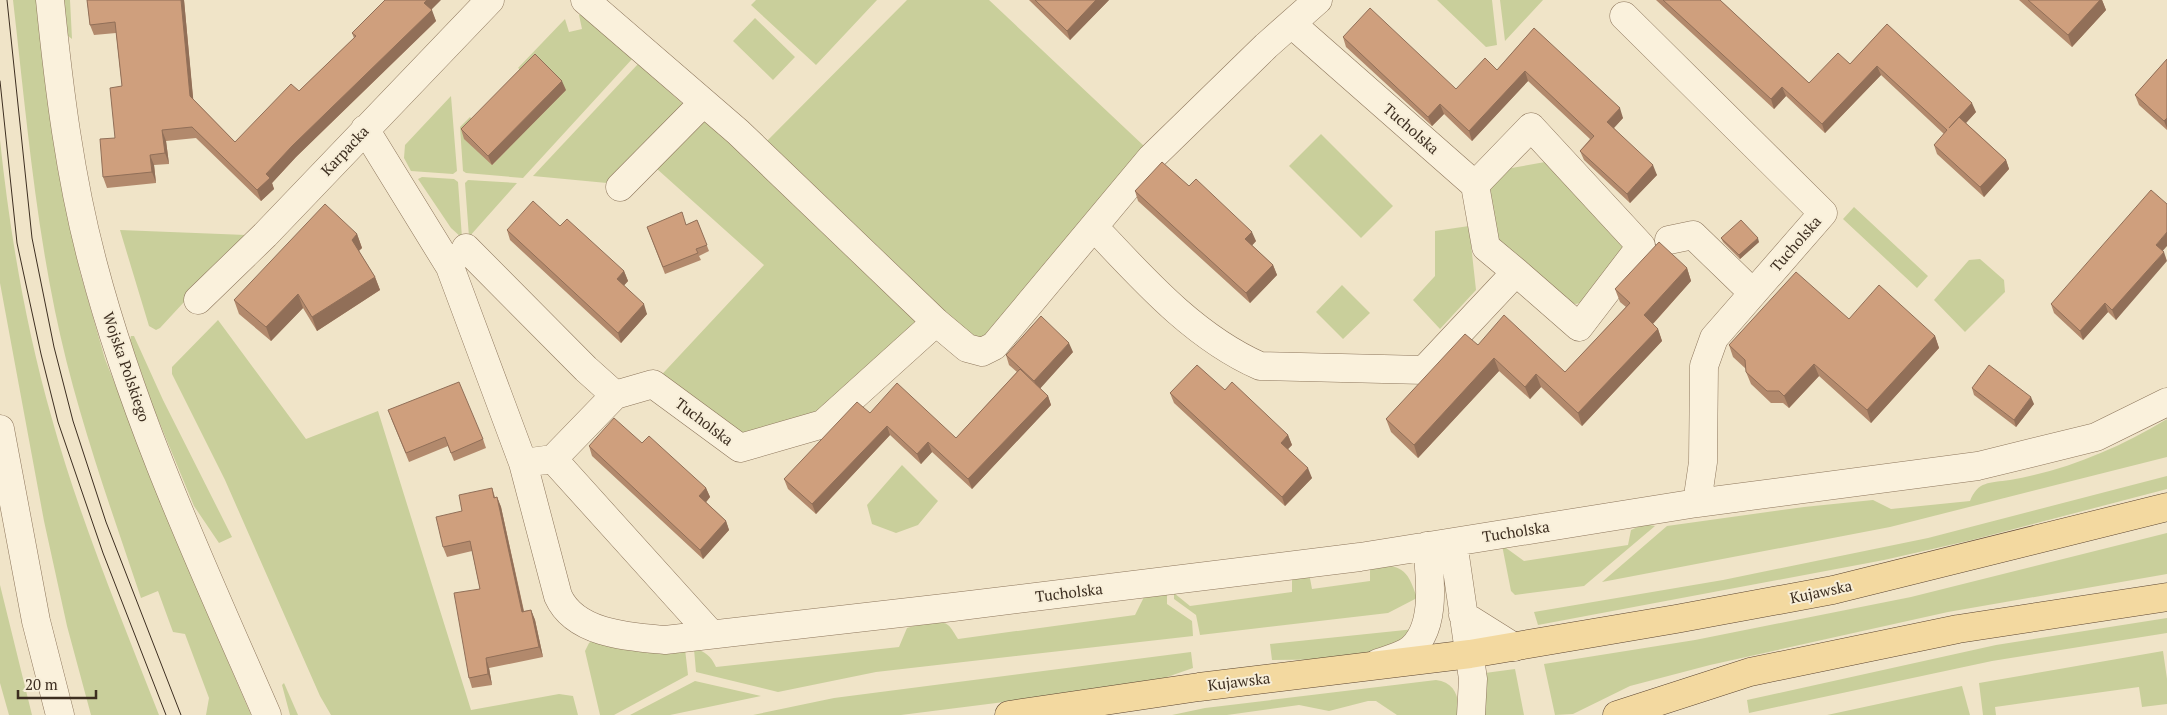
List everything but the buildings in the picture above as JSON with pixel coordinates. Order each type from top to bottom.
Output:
[{"type":"main road","name":"Kujawska","points":[[1009,715],[1198,687],[1470,654],[1833,590],[2167,507]]},
{"type":"main road","points":[[1617,715],[1750,672],[1958,629],[2167,597]]},
{"type":"street","name":"Wojska Polskiego","points":[[50,0],[70,156],[86,236],[105,307],[154,449],[267,715]]},
{"type":"street","name":"Karpacka","points":[[198,300],[265,235],[490,0]]},
{"type":"street","points":[[586,0],[738,132],[936,322],[967,348],[982,352],[994,346],[1151,158],[1266,46],[1293,25],[1318,0]]},
{"type":"street","name":"Tucholska","points":[[1624,16],[1823,213],[1714,338],[1704,366],[1703,462],[1697,503]]},
{"type":"street","name":"Tucholska","points":[[1293,25],[1475,185]]},
{"type":"street","points":[[620,187],[704,103]]},
{"type":"street","points":[[1531,127],[1641,246],[1579,327],[1486,247],[1475,185],[1531,127]]},
{"type":"street","name":"Tucholska","points":[[365,129],[450,267],[523,464],[562,606],[573,617],[601,629],[628,637],[665,640],[1122,587],[1440,544],[1697,503],[1978,466],[2096,437],[2167,402]]},
{"type":"street","points":[[1094,227],[1189,323],[1240,357],[1260,366],[1424,370],[1516,272]]},
{"type":"street","points":[[1669,240],[1693,235],[1753,293]]},
{"type":"street","points":[[466,248],[586,369],[615,395]]},
{"type":"street","name":"Tucholska","points":[[553,459],[615,395],[653,384],[740,448],[823,424],[936,322]]},
{"type":"street","points":[[0,429],[36,621],[60,715]]},
{"type":"street","points":[[523,464],[553,459],[711,634]]},
{"type":"street","points":[[1440,544],[1463,615],[1473,679],[1471,715]]},
{"type":"street","points":[[1366,667],[1406,652],[1420,636],[1430,601],[1440,544]]},
{"type":"street","points":[[1463,615],[1514,647]]},
{"type":"green space","points":[[13,0],[37,0],[58,170],[80,272],[105,359],[192,578],[251,715],[206,715],[209,698],[185,634],[173,632],[158,591],[141,598],[105,491],[72,384],[55,311],[41,234]]},
{"type":"green space","points":[[64,0],[70,0],[72,39],[67,35]]},
{"type":"green space","points":[[756,0],[877,0],[816,65],[751,5]]},
{"type":"green space","points":[[907,0],[989,0],[1144,146],[994,346],[936,323],[823,424],[740,448],[653,384],[764,265],[647,160],[703,103],[757,151]]},
{"type":"green space","points":[[1437,0],[1492,0],[1497,45],[1486,47]]},
{"type":"green space","points":[[1500,0],[1543,0],[1505,41]]},
{"type":"green space","points":[[582,14],[633,58],[523,178],[466,173],[463,171],[460,127],[470,117],[478,125],[492,165],[565,90],[527,75],[518,68],[565,19],[569,32],[582,29],[579,15]]},
{"type":"green space","points":[[755,18],[795,57],[773,80],[733,41]]},
{"type":"green space","points":[[638,64],[682,103],[683,113],[619,179],[607,183],[533,176]]},
{"type":"green space","points":[[451,96],[457,171],[453,174],[411,171],[404,158],[405,145]]},
{"type":"green space","points":[[1321,134],[1393,206],[1361,238],[1289,166]]},
{"type":"green space","points":[[0,140],[20,281],[34,350],[52,419],[88,531],[159,715],[91,715],[67,626],[44,521],[0,283]]},
{"type":"green space","points":[[1545,162],[1626,240],[1628,255],[1589,300],[1576,304],[1562,301],[1495,238],[1486,191],[1506,169]]},
{"type":"green space","points":[[422,177],[454,179],[458,182],[462,238],[451,228],[418,179]]},
{"type":"green space","points":[[468,180],[517,183],[469,237],[465,183]]},
{"type":"green space","points":[[1854,207],[1928,276],[1917,288],[1843,219]]},
{"type":"green space","points":[[1469,226],[1476,290],[1440,329],[1413,300],[1435,276],[1435,231]]},
{"type":"green space","points":[[120,230],[246,235],[160,328],[156,330],[149,326]]},
{"type":"green space","points":[[1980,259],[2004,280],[2005,292],[1965,332],[1934,300],[1969,260]]},
{"type":"green space","points":[[1342,285],[1370,313],[1343,339],[1316,312]]},
{"type":"green space","points":[[218,320],[306,439],[378,411],[471,710],[559,694],[573,696],[578,715],[331,715],[320,696],[225,480],[172,374],[172,367]]},
{"type":"green space","points":[[131,336],[134,336],[163,400],[232,537],[219,543],[194,506],[153,407],[130,340]]},
{"type":"green space","points":[[2167,419],[2167,457],[1890,527],[1602,582],[1667,526],[1804,507],[1873,500],[1891,509],[1970,501],[1973,494],[1985,484],[2031,476],[2072,464],[2129,440]]},
{"type":"green space","points":[[902,465],[938,501],[918,525],[896,533],[872,524],[867,505]]},
{"type":"green space","points":[[2167,476],[2167,489],[1972,540],[1884,560],[1538,625],[1534,612],[1723,580],[1928,538]]},
{"type":"green space","points":[[1645,524],[1655,526],[1584,586],[1515,595],[1511,591],[1502,545],[1524,561],[1628,545],[1631,530]]},
{"type":"green space","points":[[2167,533],[2167,574],[1948,612],[1710,665],[1630,686],[1573,714],[1555,715],[1544,664],[1695,640],[1911,597]]},
{"type":"green space","points":[[1370,565],[1396,567],[1401,570],[1410,580],[1417,598],[1388,613],[1200,635],[1196,615],[1174,599],[1174,593],[1190,606],[1292,592],[1292,576],[1309,573],[1312,589],[1370,581]]},
{"type":"green space","points":[[0,585],[32,715],[9,715],[0,683]]},
{"type":"green space","points":[[1167,593],[1167,604],[1192,621],[1193,636],[876,672],[778,692],[696,672],[694,649],[707,655],[716,667],[899,647],[907,628],[922,624],[944,623],[949,626],[958,639],[1135,615],[1145,595]]},
{"type":"green space","points":[[2167,618],[2167,633],[1992,661],[1749,713],[1747,700],[1996,645]]},
{"type":"green space","points":[[1415,629],[1409,640],[1353,659],[1272,660],[1270,644]]},
{"type":"green space","points":[[594,640],[685,649],[688,675],[614,715],[600,715],[585,651],[589,643]]},
{"type":"green space","points":[[2163,651],[2167,679],[2167,704],[2142,707],[2139,687],[1995,707],[1996,715],[1983,715],[1979,683]]},
{"type":"green space","points":[[1191,652],[1193,668],[1147,684],[901,715],[753,715],[834,698]]},
{"type":"green space","points":[[1515,669],[1524,715],[1482,715],[1485,673]]},
{"type":"green space","points":[[1436,680],[1452,687],[1455,692],[1458,702],[1457,715],[1397,715],[1376,701],[1368,701],[1329,711],[1299,705],[1227,715],[1172,715],[1205,708]]},
{"type":"green space","points":[[695,681],[761,696],[670,715],[630,715]]},
{"type":"green space","points":[[284,683],[298,715],[290,715],[282,685]]},
{"type":"green space","points":[[1962,686],[1970,715],[1827,715]]},
{"type":"tram line","points":[[7,0],[32,238],[54,347],[73,421],[106,522],[181,715]]},
{"type":"tram line","points":[[0,81],[17,243],[58,422],[103,553],[166,715]]}]
